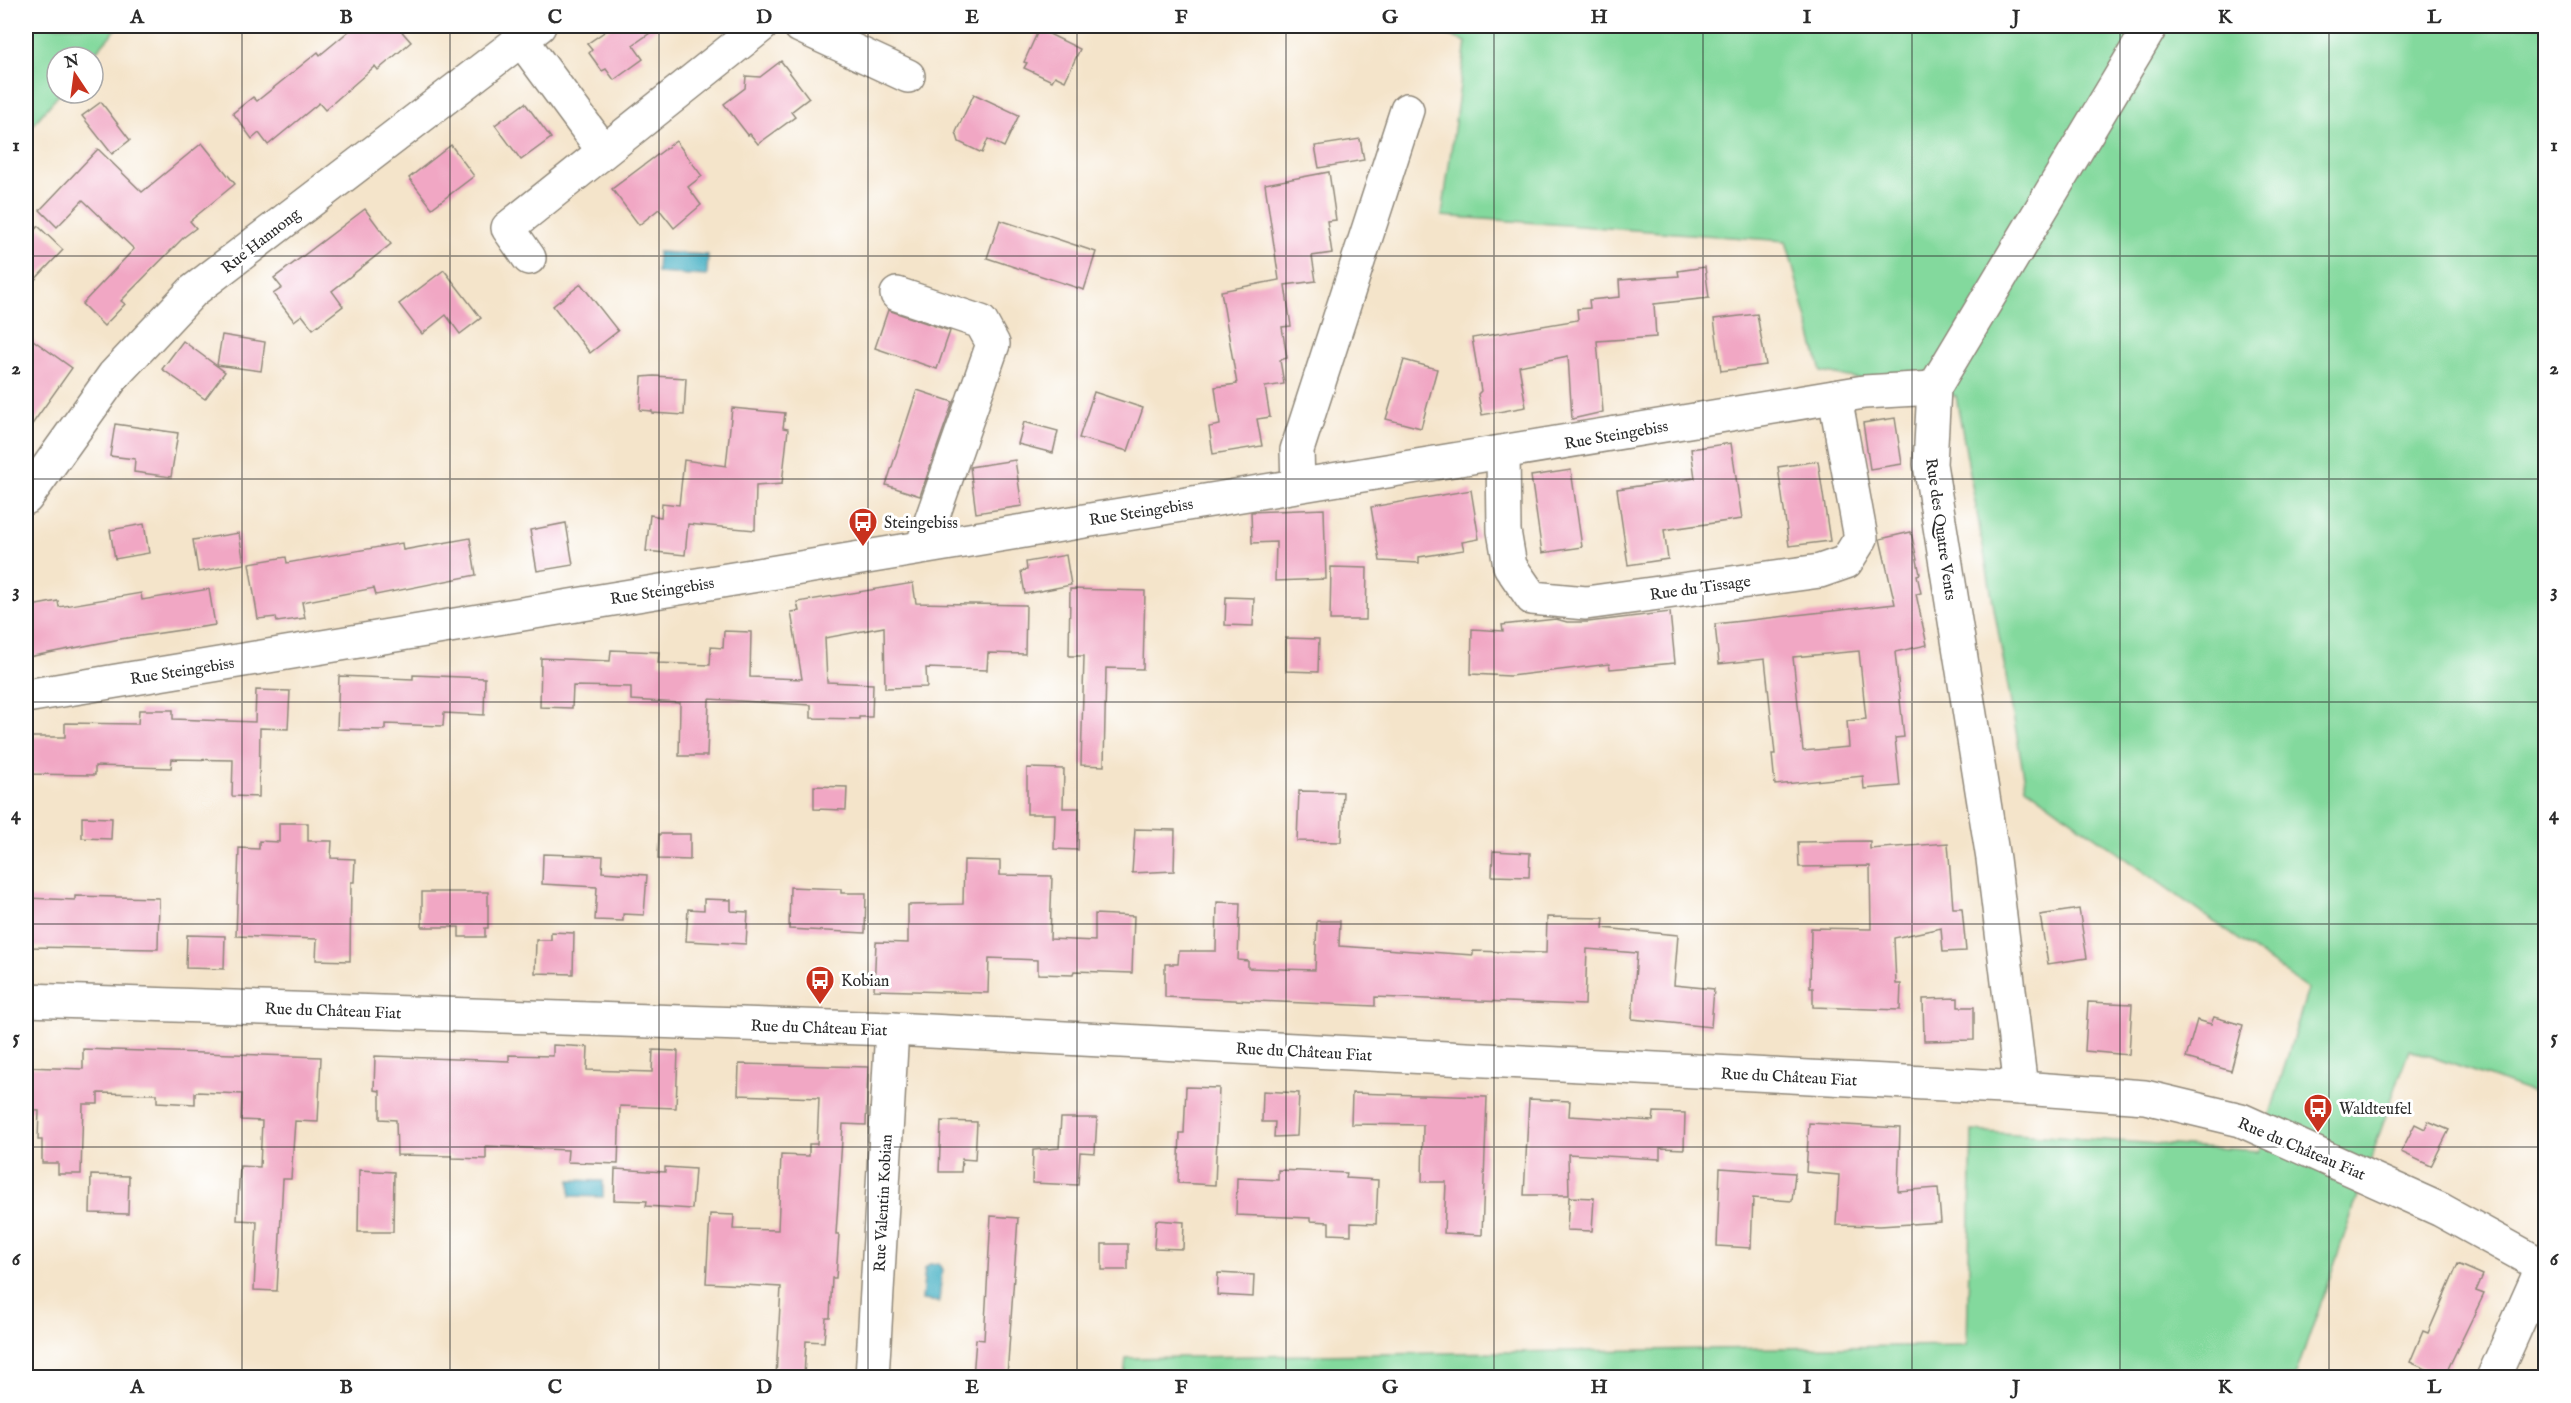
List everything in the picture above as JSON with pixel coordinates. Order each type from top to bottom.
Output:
[{"type":"street","points":[[529,258],[508,228],[761,26]]},
{"type":"street","points":[[800,26],[908,76]]},
{"type":"street","name":"Rue des Quatre Vents","points":[[2021,1088],[1993,859],[1930,464],[1934,388],[2151,26]]},
{"type":"street","points":[[530,32],[603,150]]},
{"type":"street","name":"Rue Hannong","points":[[26,498],[114,375],[194,291],[530,32]]},
{"type":"street","points":[[1298,485],[1297,450],[1407,110]]},
{"type":"street","points":[[897,294],[981,322],[993,344],[922,547]]},
{"type":"street","name":"Rue Steingebiss","points":[[26,696],[1864,392],[1934,388]]},
{"type":"street","name":"Rue du Tissage","points":[[1503,453],[1504,531],[1510,566],[1532,598],[1586,603],[1820,571],[1846,562],[1861,538],[1835,397]]},
{"type":"street","name":"Rue du Château Fiat","points":[[26,1000],[892,1029],[2021,1088],[2145,1097],[2241,1120],[2441,1210],[2544,1267]]},
{"type":"street","name":"Rue Valentin Kobian","points":[[872,1377],[892,1029]]},
{"type":"street","points":[[2493,1377],[2544,1267]]},
{"type":"green space","points":[[26,26],[119,26],[102,45],[45,45],[45,105],[50,105],[26,133]]},
{"type":"green space","points":[[1425,26],[2545,26],[2545,1097],[2409,1049],[2295,1377],[1124,1378],[1126,1358],[1967,1345],[1972,1131],[2259,1151],[2308,989],[2026,787],[1956,396],[1821,372],[1786,241],[1442,216],[1466,42]]},
{"type":"water","points":[[658,252],[708,255],[707,276],[657,273]]},
{"type":"water","points":[[570,1180],[603,1181],[603,1197],[570,1196]]},
{"type":"water","points":[[930,1264],[939,1264],[942,1270],[939,1302],[922,1300],[925,1268]]},
{"type":"building","points":[[355,26],[397,26],[411,42],[378,70],[375,66],[325,110],[319,103],[268,145],[259,133],[252,139],[233,113],[253,97],[257,101],[318,52],[320,55]]},
{"type":"building","points":[[613,26],[660,26],[633,45],[643,59],[614,80],[606,69],[602,71],[589,53],[592,50],[587,44]]},
{"type":"building","points":[[1039,29],[1080,49],[1065,81],[1055,76],[1052,81],[1024,68],[1027,63],[1024,62]]},
{"type":"building","points":[[781,61],[809,98],[791,112],[795,117],[758,144],[724,104],[745,88],[746,76],[760,77]]},
{"type":"building","points":[[974,94],[1019,115],[1004,147],[988,139],[982,153],[959,142],[956,132]]},
{"type":"building","points":[[525,103],[551,138],[521,160],[495,125]]},
{"type":"building","points":[[97,105],[103,105],[130,140],[112,154],[82,116]]},
{"type":"building","points":[[1360,139],[1364,160],[1319,168],[1315,146]]},
{"type":"building","points":[[676,141],[702,176],[688,187],[701,205],[674,228],[659,209],[639,225],[612,189]]},
{"type":"building","points":[[202,143],[235,184],[190,221],[196,228],[184,237],[121,301],[125,304],[104,326],[82,304],[134,249],[83,200],[57,227],[40,210],[98,149],[142,192]]},
{"type":"building","points":[[451,145],[474,176],[432,208],[409,178]]},
{"type":"building","points":[[1329,172],[1336,220],[1327,221],[1332,253],[1312,256],[1316,281],[1285,285],[1291,326],[1282,327],[1287,358],[1280,360],[1284,384],[1265,387],[1270,417],[1257,419],[1262,446],[1213,454],[1209,427],[1220,425],[1215,387],[1237,384],[1221,291],[1279,280],[1265,184]]},
{"type":"building","points":[[365,209],[391,244],[332,291],[343,306],[313,329],[302,315],[294,321],[273,294],[282,288],[274,278]]},
{"type":"building","points":[[1000,220],[1096,252],[1084,290],[987,258]]},
{"type":"building","points":[[38,226],[63,250],[26,289],[26,240]]},
{"type":"building","points":[[1705,267],[1709,298],[1654,304],[1656,337],[1597,341],[1603,412],[1572,419],[1568,356],[1519,366],[1526,407],[1482,415],[1478,394],[1481,391],[1472,338],[1578,320],[1577,309],[1590,308],[1589,300],[1620,297],[1619,280],[1679,276],[1678,271]]},
{"type":"building","points":[[444,270],[481,318],[460,334],[446,315],[422,334],[399,304]]},
{"type":"building","points":[[581,284],[618,331],[590,353],[553,306]]},
{"type":"building","points":[[888,310],[950,331],[937,369],[875,348]]},
{"type":"building","points":[[1757,314],[1766,365],[1721,371],[1714,319]]},
{"type":"building","points":[[26,335],[72,368],[26,433]]},
{"type":"building","points":[[222,335],[265,342],[261,371],[217,365]]},
{"type":"building","points":[[183,341],[225,372],[205,399],[162,369]]},
{"type":"building","points":[[1404,360],[1437,369],[1421,428],[1386,419]]},
{"type":"building","points":[[642,377],[686,378],[684,415],[640,410]]},
{"type":"building","points":[[917,390],[953,402],[920,496],[886,485]]},
{"type":"building","points":[[1094,392],[1143,408],[1128,451],[1079,438]]},
{"type":"building","points":[[732,408],[785,413],[783,428],[788,429],[782,484],[756,486],[755,530],[688,524],[685,555],[646,551],[650,515],[661,517],[662,503],[679,505],[684,460],[726,466]]},
{"type":"building","points":[[1895,418],[1902,464],[1870,469],[1863,423]]},
{"type":"building","points":[[1024,422],[1058,431],[1053,453],[1018,444]]},
{"type":"building","points":[[115,424],[178,433],[171,477],[134,472],[135,459],[110,456]]},
{"type":"building","points":[[1731,443],[1742,519],[1664,530],[1668,559],[1628,565],[1617,489],[1695,478],[1691,449]]},
{"type":"building","points":[[1015,460],[1022,506],[976,513],[970,467]]},
{"type":"building","points":[[1818,461],[1830,541],[1789,546],[1778,467]]},
{"type":"building","points":[[1571,470],[1582,547],[1542,553],[1531,476]]},
{"type":"building","points":[[1471,490],[1479,539],[1462,542],[1464,550],[1419,557],[1419,563],[1380,561],[1371,507]]},
{"type":"building","points":[[1324,509],[1326,579],[1275,581],[1276,542],[1252,543],[1251,512]]},
{"type":"building","points":[[566,523],[573,565],[537,571],[530,530]]},
{"type":"building","points":[[144,524],[149,553],[115,559],[110,530]]},
{"type":"building","points":[[1911,532],[1920,574],[1917,575],[1921,593],[1916,594],[1927,645],[1895,652],[1904,737],[1895,738],[1900,786],[1864,789],[1863,776],[1775,785],[1772,754],[1775,754],[1765,659],[1719,664],[1715,624],[1895,604],[1880,539]],"holes":[[[1859,651],[1866,719],[1847,721],[1849,747],[1803,751],[1793,657]]]},
{"type":"building","points":[[239,533],[244,564],[198,572],[193,540]]},
{"type":"building","points":[[470,538],[476,575],[376,595],[374,588],[302,602],[305,618],[277,622],[276,617],[258,619],[249,563],[286,557],[287,563],[402,543],[403,550]]},
{"type":"building","points":[[1066,555],[1071,585],[1025,594],[1021,571],[1027,570],[1026,562]]},
{"type":"building","points":[[1331,567],[1367,568],[1366,620],[1330,620]]},
{"type":"building","points":[[913,583],[916,603],[1026,605],[1025,654],[988,653],[987,670],[926,668],[927,687],[885,688],[884,627],[825,638],[827,682],[873,684],[872,717],[811,718],[811,705],[709,699],[707,756],[679,756],[680,703],[631,700],[631,687],[573,686],[572,708],[540,707],[541,658],[610,661],[611,650],[659,652],[658,663],[710,665],[711,647],[723,648],[724,631],[751,632],[750,677],[802,679],[791,612],[799,611],[797,602]]},
{"type":"building","points":[[209,589],[215,625],[120,639],[28,657],[26,607],[58,601],[59,607],[141,593],[142,600]]},
{"type":"building","points":[[1070,589],[1145,591],[1143,669],[1106,668],[1104,766],[1081,765],[1084,656],[1069,656]]},
{"type":"building","points":[[1226,597],[1254,598],[1253,626],[1225,625]]},
{"type":"building","points":[[1670,612],[1675,663],[1610,669],[1609,664],[1510,676],[1471,674],[1472,629],[1503,631],[1502,625],[1556,619],[1567,622],[1588,622]]},
{"type":"building","points":[[1286,638],[1319,639],[1318,672],[1286,671]]},
{"type":"building","points":[[413,675],[485,678],[484,715],[444,713],[443,726],[385,724],[385,730],[337,729],[339,676],[413,679]]},
{"type":"building","points":[[256,690],[290,691],[288,729],[260,728],[259,797],[232,796],[233,760],[172,759],[171,768],[95,766],[95,775],[26,774],[26,737],[65,737],[65,723],[138,724],[139,710],[173,710],[173,719],[255,722]]},
{"type":"building","points":[[1027,768],[1064,769],[1063,808],[1079,808],[1078,850],[1054,849],[1055,814],[1027,814]]},
{"type":"building","points":[[814,786],[847,787],[846,810],[814,809]]},
{"type":"building","points":[[1299,791],[1343,792],[1341,842],[1297,841]]},
{"type":"building","points":[[82,817],[112,818],[111,839],[82,838]]},
{"type":"building","points":[[279,823],[308,823],[308,841],[332,841],[331,858],[355,859],[354,882],[351,882],[350,961],[316,960],[317,939],[236,936],[239,848],[259,849],[259,841],[279,842]]},
{"type":"building","points":[[1135,829],[1175,830],[1174,871],[1132,873]]},
{"type":"building","points":[[659,834],[690,834],[690,860],[658,859]]},
{"type":"building","points":[[1870,841],[1870,849],[1948,843],[1953,908],[1962,908],[1966,951],[1943,952],[1941,928],[1894,938],[1896,984],[1901,984],[1900,1010],[1813,1007],[1813,988],[1810,988],[1811,928],[1871,929],[1870,866],[1799,867],[1798,842]]},
{"type":"building","points":[[1493,851],[1530,853],[1529,877],[1492,876]]},
{"type":"building","points":[[543,854],[603,856],[602,872],[647,875],[644,915],[623,914],[623,921],[595,920],[597,887],[542,884]]},
{"type":"building","points":[[964,860],[1000,861],[1000,875],[1052,876],[1050,939],[1095,941],[1095,914],[1134,916],[1132,973],[1074,971],[1073,975],[1038,974],[1038,960],[989,958],[988,993],[874,990],[876,942],[908,943],[908,905],[963,904]]},
{"type":"building","points":[[790,887],[841,889],[841,893],[866,893],[865,933],[789,929]]},
{"type":"building","points":[[422,892],[488,892],[488,928],[485,928],[485,937],[459,937],[459,927],[422,927]]},
{"type":"building","points":[[75,896],[159,898],[158,949],[26,947],[26,898],[75,900]]},
{"type":"building","points":[[704,899],[731,900],[731,911],[748,912],[746,944],[686,941],[688,909],[704,910]]},
{"type":"building","points":[[1217,902],[1240,903],[1238,960],[1248,961],[1248,968],[1315,970],[1317,921],[1340,921],[1339,946],[1473,955],[1473,951],[1546,953],[1547,917],[1604,918],[1603,928],[1678,935],[1674,985],[1714,989],[1711,1027],[1632,1019],[1637,953],[1587,949],[1585,1005],[1375,997],[1375,1006],[1165,997],[1165,964],[1178,964],[1179,951],[1216,951]]},
{"type":"building","points":[[2079,909],[2087,958],[2048,964],[2040,915]]},
{"type":"building","points":[[551,932],[574,933],[573,974],[535,973],[536,940],[551,940]]},
{"type":"building","points":[[187,935],[225,936],[224,969],[186,968]]},
{"type":"building","points":[[1958,998],[1958,1007],[1974,1007],[1974,1040],[1924,1041],[1923,999]]},
{"type":"building","points":[[2088,1002],[2132,1004],[2129,1055],[2085,1051]]},
{"type":"building","points":[[2214,1017],[2243,1025],[2231,1071],[2186,1058],[2197,1020],[2211,1024]]},
{"type":"building","points":[[553,1045],[588,1047],[587,1070],[652,1072],[653,1050],[678,1051],[676,1108],[620,1106],[618,1164],[567,1162],[568,1150],[486,1146],[486,1159],[397,1155],[396,1120],[380,1119],[380,1091],[374,1090],[375,1056],[509,1061],[509,1055],[553,1056]]},
{"type":"building","points":[[83,1049],[321,1057],[318,1122],[295,1121],[291,1179],[283,1179],[277,1291],[254,1290],[257,1221],[237,1220],[240,1166],[260,1167],[262,1121],[241,1120],[242,1094],[197,1092],[195,1093],[195,1104],[157,1102],[157,1094],[98,1093],[98,1104],[83,1104],[81,1174],[58,1174],[58,1163],[42,1163],[42,1140],[38,1140],[39,1111],[26,1110],[26,1067],[83,1069]]},
{"type":"building","points":[[739,1064],[868,1067],[866,1125],[843,1124],[836,1234],[839,1234],[836,1278],[832,1278],[830,1318],[826,1318],[824,1342],[806,1341],[804,1377],[776,1377],[781,1287],[706,1283],[710,1214],[734,1215],[733,1229],[778,1230],[781,1155],[809,1156],[809,1144],[817,1144],[819,1098],[738,1095]]},
{"type":"building","points":[[1186,1087],[1219,1088],[1215,1185],[1178,1183],[1180,1133],[1184,1133]]},
{"type":"building","points":[[1263,1091],[1299,1093],[1297,1136],[1274,1137],[1275,1122],[1262,1122]]},
{"type":"building","points":[[1352,1093],[1487,1097],[1482,1235],[1444,1233],[1446,1182],[1422,1182],[1423,1125],[1351,1124]]},
{"type":"building","points":[[1529,1099],[1570,1101],[1569,1116],[1653,1121],[1654,1112],[1685,1113],[1684,1149],[1660,1148],[1660,1159],[1568,1154],[1569,1195],[1524,1195]]},
{"type":"building","points":[[1061,1118],[1097,1118],[1095,1153],[1080,1152],[1078,1185],[1032,1183],[1033,1150],[1059,1148]]},
{"type":"building","points":[[941,1121],[977,1122],[975,1160],[962,1159],[961,1172],[939,1172]]},
{"type":"building","points":[[2428,1121],[2449,1130],[2431,1166],[2401,1152],[2415,1124],[2425,1129]]},
{"type":"building","points":[[1809,1123],[1900,1128],[1898,1191],[1938,1188],[1941,1222],[1880,1226],[1836,1225],[1839,1175],[1806,1172]]},
{"type":"building","points":[[665,1167],[695,1169],[692,1209],[646,1206],[647,1201],[614,1200],[615,1169],[665,1172]]},
{"type":"building","points":[[1720,1168],[1795,1173],[1792,1201],[1753,1198],[1751,1248],[1717,1246]]},
{"type":"building","points":[[359,1170],[394,1172],[393,1232],[358,1232]]},
{"type":"building","points":[[1278,1170],[1347,1173],[1346,1178],[1378,1180],[1376,1224],[1351,1223],[1351,1235],[1329,1234],[1329,1222],[1310,1221],[1310,1218],[1236,1215],[1237,1178],[1278,1180]]},
{"type":"building","points":[[91,1175],[129,1176],[128,1214],[90,1213]]},
{"type":"building","points":[[1569,1197],[1594,1198],[1592,1231],[1567,1230]]},
{"type":"building","points":[[991,1216],[1018,1218],[1007,1377],[973,1377],[976,1339],[984,1340]]},
{"type":"building","points":[[1156,1220],[1184,1222],[1183,1249],[1154,1248]]},
{"type":"building","points":[[1102,1244],[1128,1244],[1128,1270],[1102,1270]]},
{"type":"building","points":[[2458,1264],[2483,1275],[2476,1291],[2484,1294],[2444,1377],[2410,1362],[2423,1331],[2428,1333]]},
{"type":"building","points":[[1218,1273],[1254,1275],[1253,1297],[1217,1295]]},
{"type":"place","name":"Steingebiss","points":[[863,548]]},
{"type":"place","name":"Kobian","points":[[820,1006]]},
{"type":"place","name":"Waldteufel","points":[[2318,1134]]}]
